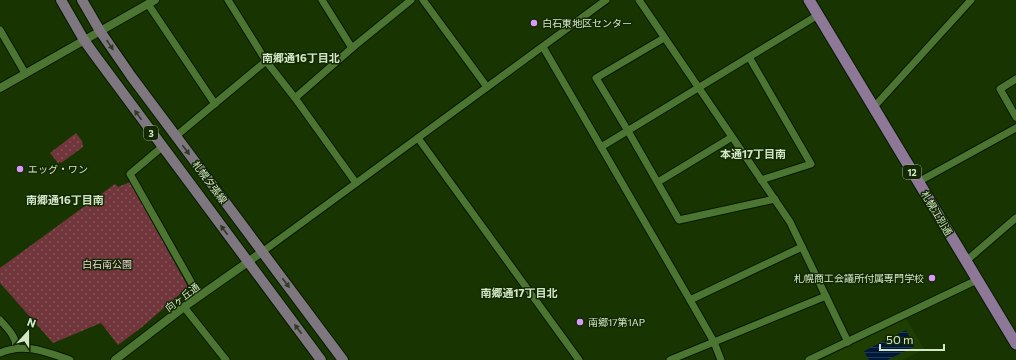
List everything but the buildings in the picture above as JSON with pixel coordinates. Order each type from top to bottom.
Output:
[{"type":"highway","name":"札幌江別通","points":[[809,0],[1016,344]]},
{"type":"main road","name":"札幌夕張線","points":[[61,0],[84,40],[321,360]]},
{"type":"main road","name":"札幌夕張線","points":[[82,0],[131,76],[343,360]]},
{"type":"street","points":[[228,0],[266,61],[295,98],[356,183]]},
{"type":"street","points":[[322,0],[352,48]]},
{"type":"street","points":[[295,98],[352,48],[411,0]]},
{"type":"street","points":[[423,0],[488,87]]},
{"type":"street","points":[[262,252],[606,0]]},
{"type":"street","points":[[639,0],[790,222],[848,342]]},
{"type":"street","points":[[873,108],[971,0]]},
{"type":"street","points":[[0,88],[100,30],[152,2],[215,104]]},
{"type":"street","points":[[600,147],[818,15]]},
{"type":"street","points":[[0,30],[25,73]]},
{"type":"street","points":[[664,38],[596,78],[680,220],[775,199]]},
{"type":"street","points":[[543,46],[714,342],[721,360]]},
{"type":"street","points":[[749,57],[811,164],[761,180]]},
{"type":"street","points":[[176,136],[266,61]]},
{"type":"street","points":[[1016,79],[1000,89],[1016,117]]},
{"type":"street","points":[[918,182],[1016,128]]},
{"type":"street","points":[[658,182],[732,137]]},
{"type":"street","points":[[418,138],[579,360]]},
{"type":"street","points":[[162,147],[130,174],[199,296]]},
{"type":"street","points":[[966,261],[1016,218]]},
{"type":"street","points":[[690,300],[802,247]]},
{"type":"street","name":"向ヶ丘通","points":[[115,360],[184,307],[262,252]]},
{"type":"street","points":[[809,360],[977,280]]},
{"type":"street","points":[[670,360],[826,296]]},
{"type":"street","points":[[184,307],[225,360]]},
{"type":"street","points":[[0,320],[16,341],[16,347]]},
{"type":"street","points":[[0,353],[16,347],[36,350],[70,360]]},
{"type":"shaded area","points":[[906,319],[924,349],[902,360],[821,360]]},
{"type":"green space","points":[[76,133],[82,141],[83,147],[61,163],[58,163],[50,153]]},
{"type":"green space","name":"白石南公園","points":[[130,182],[188,287],[142,327],[118,345],[101,323],[53,343],[0,283],[0,268],[115,184],[118,187]]},
{"type":"water","points":[[906,330],[914,347],[887,360],[869,360],[864,351]]},
{"type":"place","name":"白石東地区センター","points":[[534,23]]},
{"type":"place","name":"エッグ・ワン","points":[[20,169]]},
{"type":"place","name":"札幌商工会議所付属専門学校","points":[[932,278]]},
{"type":"place","name":"南郷17第1AP","points":[[580,322]]},
{"type":"district","name":"南郷通16丁目北","points":[[301,57]]},
{"type":"district","name":"本通17丁目南","points":[[753,153]]},
{"type":"district","name":"南郷通16丁目南","points":[[65,199]]},
{"type":"district","name":"南郷通17丁目北","points":[[519,292]]}]
